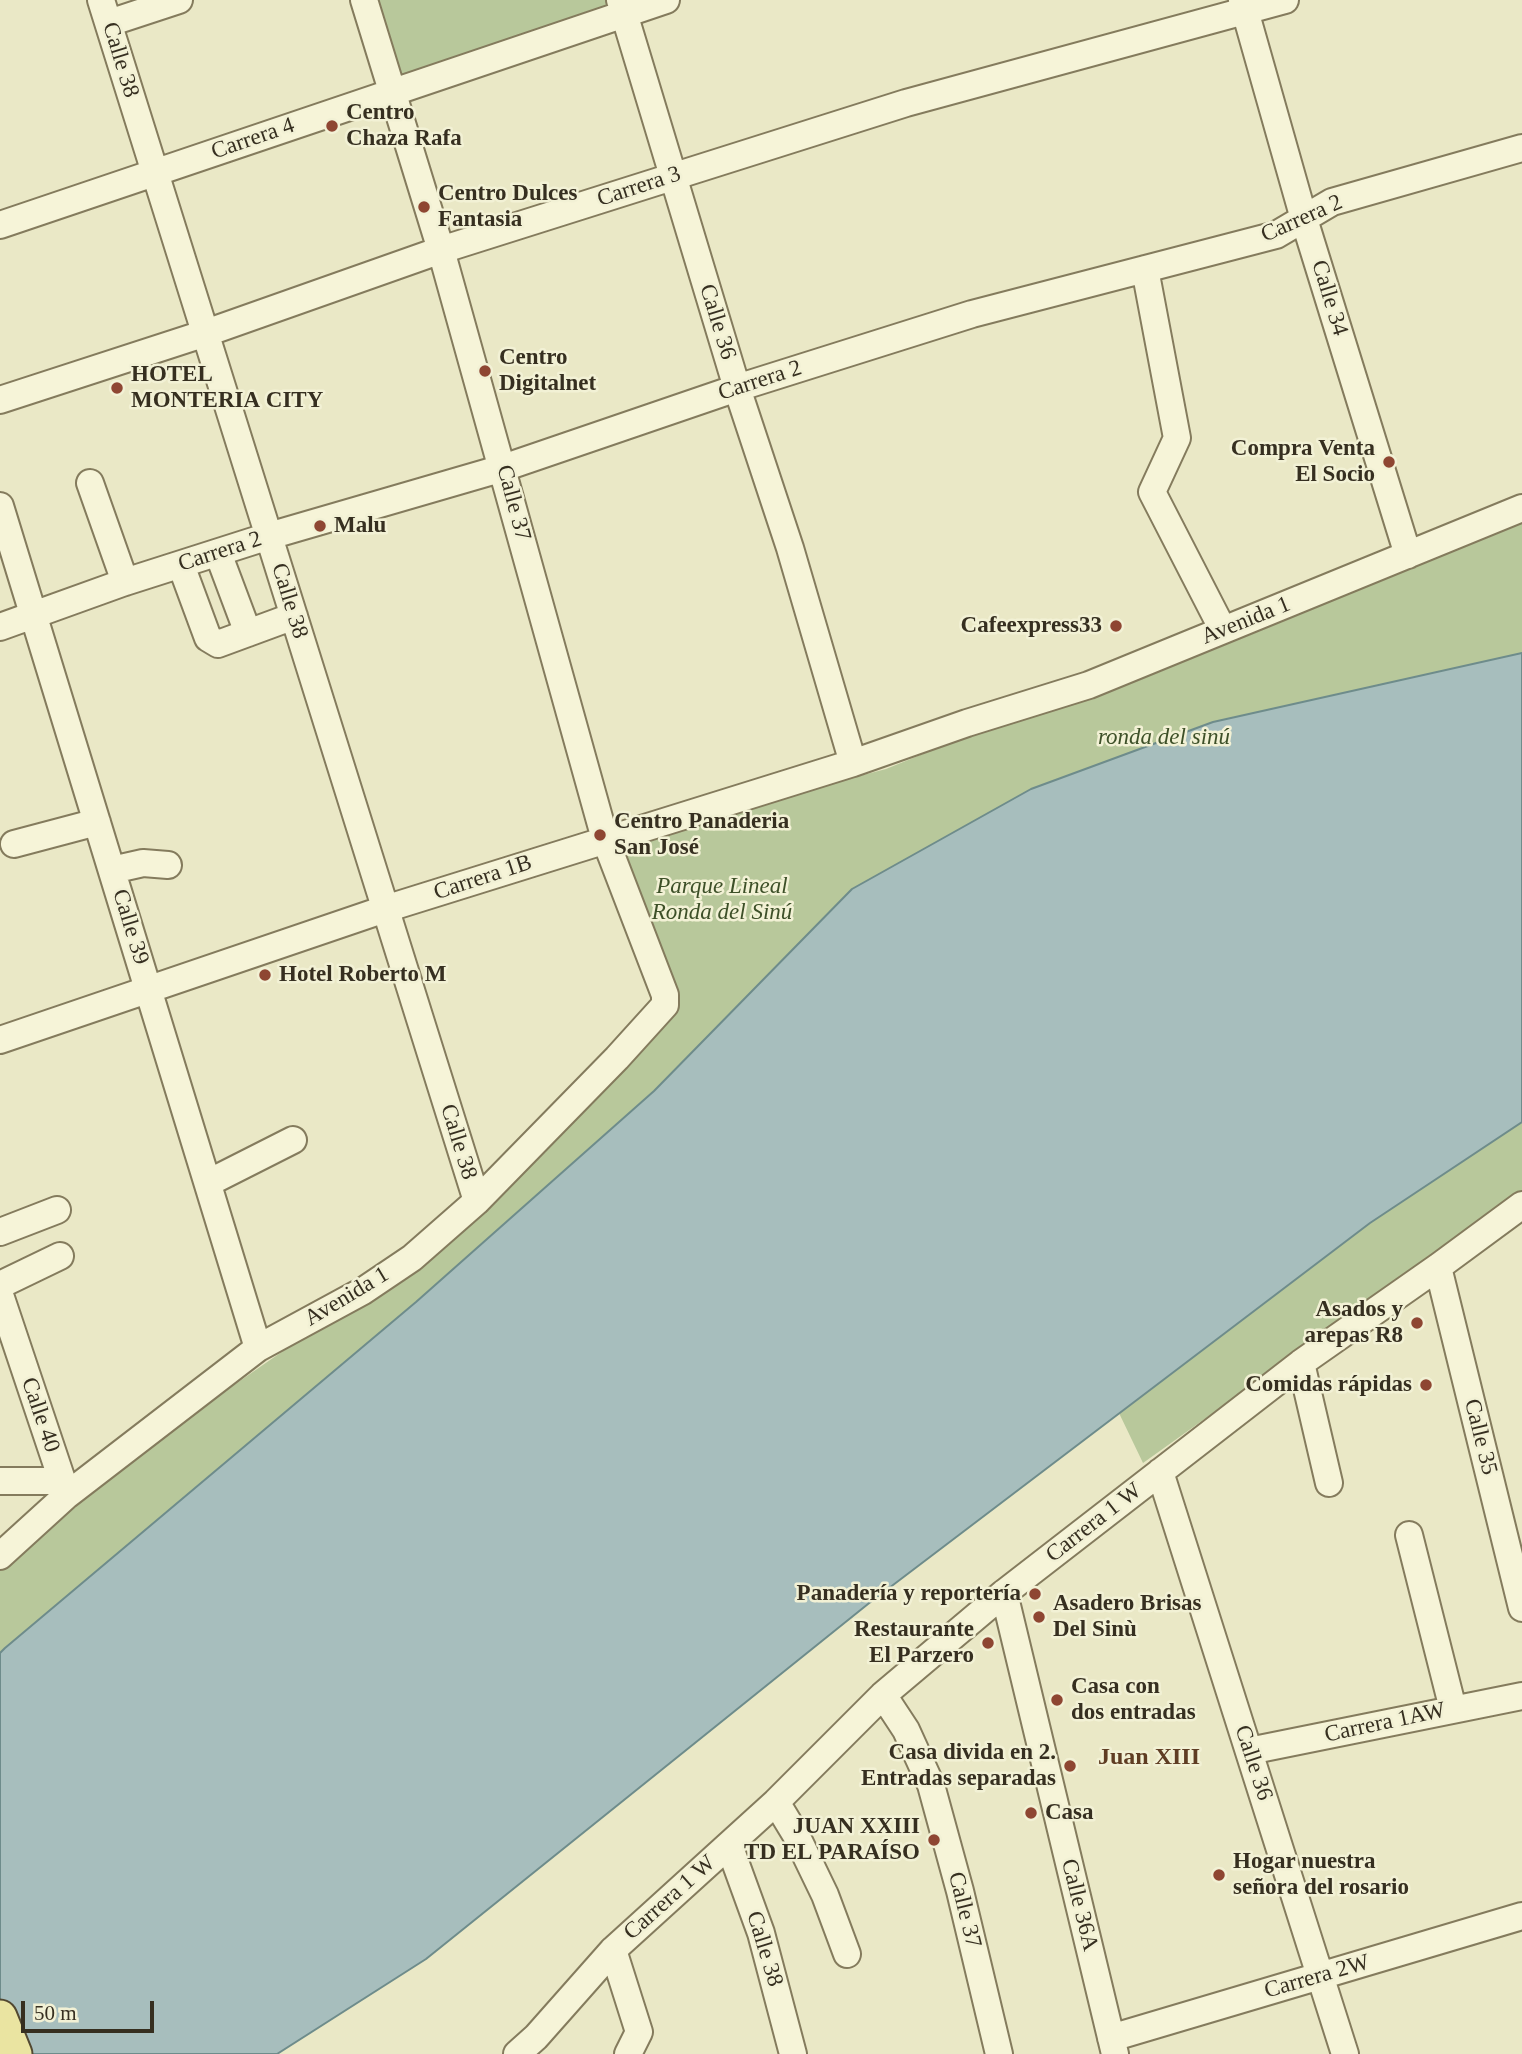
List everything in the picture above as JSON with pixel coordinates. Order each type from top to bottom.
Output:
[{"type":"main road","points":[[0,2017],[15,2054]]},
{"type":"street","points":[[105,12],[179,0]]},
{"type":"street","name":"Calle 37","points":[[364,0],[441,250],[606,839],[665,995],[665,1005]]},
{"type":"street","name":"Carrera 4","points":[[0,225],[393,92],[622,7],[666,0]]},
{"type":"street","name":"Carrera 3","points":[[0,400],[205,333],[441,250],[906,103],[1244,6],[1285,0]]},
{"type":"street","name":"Calle 34","points":[[1244,6],[1304,219],[1408,555]]},
{"type":"street","name":"Calle 36","points":[[622,7],[737,388],[790,548],[853,763]]},
{"type":"street","name":"Calle 38","points":[[105,12],[477,1201]]},
{"type":"street","name":"Carrera 2","points":[[0,627],[269,536],[503,468],[737,388],[972,314],[1276,235],[1332,202],[1522,148]]},
{"type":"street","points":[[1145,269],[1177,438],[1152,492],[1223,630]]},
{"type":"street","points":[[90,483],[125,583]]},
{"type":"street","name":"Calle 39","points":[[0,506],[258,1349]]},
{"type":"street","name":"Avenida 1","points":[[967,723],[1089,685],[1522,508]]},
{"type":"street","points":[[218,553],[248,633]]},
{"type":"street","points":[[181,565],[208,638],[218,644],[294,616]]},
{"type":"street","name":"Carrera 1B","points":[[0,1040],[386,909],[853,763],[967,723]]},
{"type":"street","points":[[14,844],[97,822]]},
{"type":"street","points":[[112,870],[143,863],[168,864]]},
{"type":"street","name":"Avenida 1","points":[[0,1556],[65,1488],[258,1349],[363,1291],[412,1258],[477,1201],[665,1005]]},
{"type":"street","points":[[208,1183],[293,1140]]},
{"type":"street","name":"Carrera 1 W","points":[[517,2054],[536,2037],[613,1950],[776,1802],[883,1695],[1004,1593],[1301,1363],[1522,1205]]},
{"type":"street","points":[[0,1232],[57,1210]]},
{"type":"street","points":[[0,1286],[60,1256]]},
{"type":"street","name":"Calle 35","points":[[1438,1267],[1522,1608]]},
{"type":"street","name":"Calle 40","points":[[0,1295],[65,1488]]},
{"type":"street","points":[[1301,1363],[1329,1483]]},
{"type":"street","name":"Calle 36","points":[[1160,1472],[1345,2054]]},
{"type":"street","points":[[0,1481],[65,1488]]},
{"type":"street","points":[[1409,1535],[1453,1709]]},
{"type":"street","name":"Calle 36A","points":[[1004,1593],[1113,2046]]},
{"type":"street","name":"Calle 37","points":[[883,1695],[906,1730],[931,1785],[960,1891],[999,2054]]},
{"type":"street","name":"Carrera 1AW","points":[[1249,1751],[1522,1696]]},
{"type":"street","points":[[776,1802],[796,1835],[825,1895],[847,1954]]},
{"type":"street","name":"Calle 38","points":[[729,1845],[761,1933],[793,2054]]},
{"type":"street","name":"Carrera 2W","points":[[1113,2046],[1321,1976],[1522,1916]]},
{"type":"street","points":[[613,1950],[639,2032],[628,2054]]},
{"type":"green space","points":[[372,0],[611,0],[615,12],[397,79]]},
{"type":"green space","name":"Parque Lineal Ronda del Sinú","points":[[1522,510],[1522,653],[1333,695],[852,889],[654,1091],[416,1302],[0,1653],[0,1565],[72,1497],[393,1275],[668,1009],[610,841],[886,769]]},
{"type":"green space","points":[[1522,1122],[1522,1192],[1143,1463],[1119,1413],[1370,1223]]},
{"type":"water","points":[[1522,653],[1522,1122],[1370,1223],[868,1604],[426,1959],[277,2054],[0,2054],[0,1653],[5,1648],[416,1302],[654,1091],[852,889],[1031,789],[1213,722]]},
{"type":"place","name":"Centro Chaza Rafa","points":[[332,126]]},
{"type":"place","name":"Centro Dulces Fantasia","points":[[424,207]]},
{"type":"place","name":"Centro Digitalnet","points":[[485,371]]},
{"type":"place","name":"HOTEL MONTERIA CITY","points":[[117,388]]},
{"type":"place","name":"Compra Venta El Socio","points":[[1389,462]]},
{"type":"place","name":"Malu","points":[[320,526]]},
{"type":"place","name":"Cafeexpress33","points":[[1116,626]]},
{"type":"place","name":"Centro Panaderia San José","points":[[600,835]]},
{"type":"place","name":"Hotel Roberto M","points":[[265,975]]},
{"type":"place","name":"Asados y arepas R8","points":[[1417,1323]]},
{"type":"place","name":"Comidas rápidas","points":[[1426,1385]]},
{"type":"place","name":"Panadería y reportería","points":[[1035,1594]]},
{"type":"place","name":"Asadero Brisas Del Sinù","points":[[1039,1617]]},
{"type":"place","name":"Restaurante El Parzero","points":[[988,1643]]},
{"type":"place","name":"Casa con dos entradas","points":[[1057,1700]]},
{"type":"place","name":"Casa divida en 2. Entradas separadas","points":[[1070,1766]]},
{"type":"place","name":"Casa","points":[[1031,1813]]},
{"type":"place","name":"JUAN XXIII TD EL PARAÍSO","points":[[934,1840]]},
{"type":"place","name":"Hogar nuestra señora del rosario","points":[[1219,1875]]},
{"type":"district","name":"Juan XIII","points":[[1149,1758]]},
{"type":"park label","name":"ronda del sinú","points":[[1164,738]]}]
